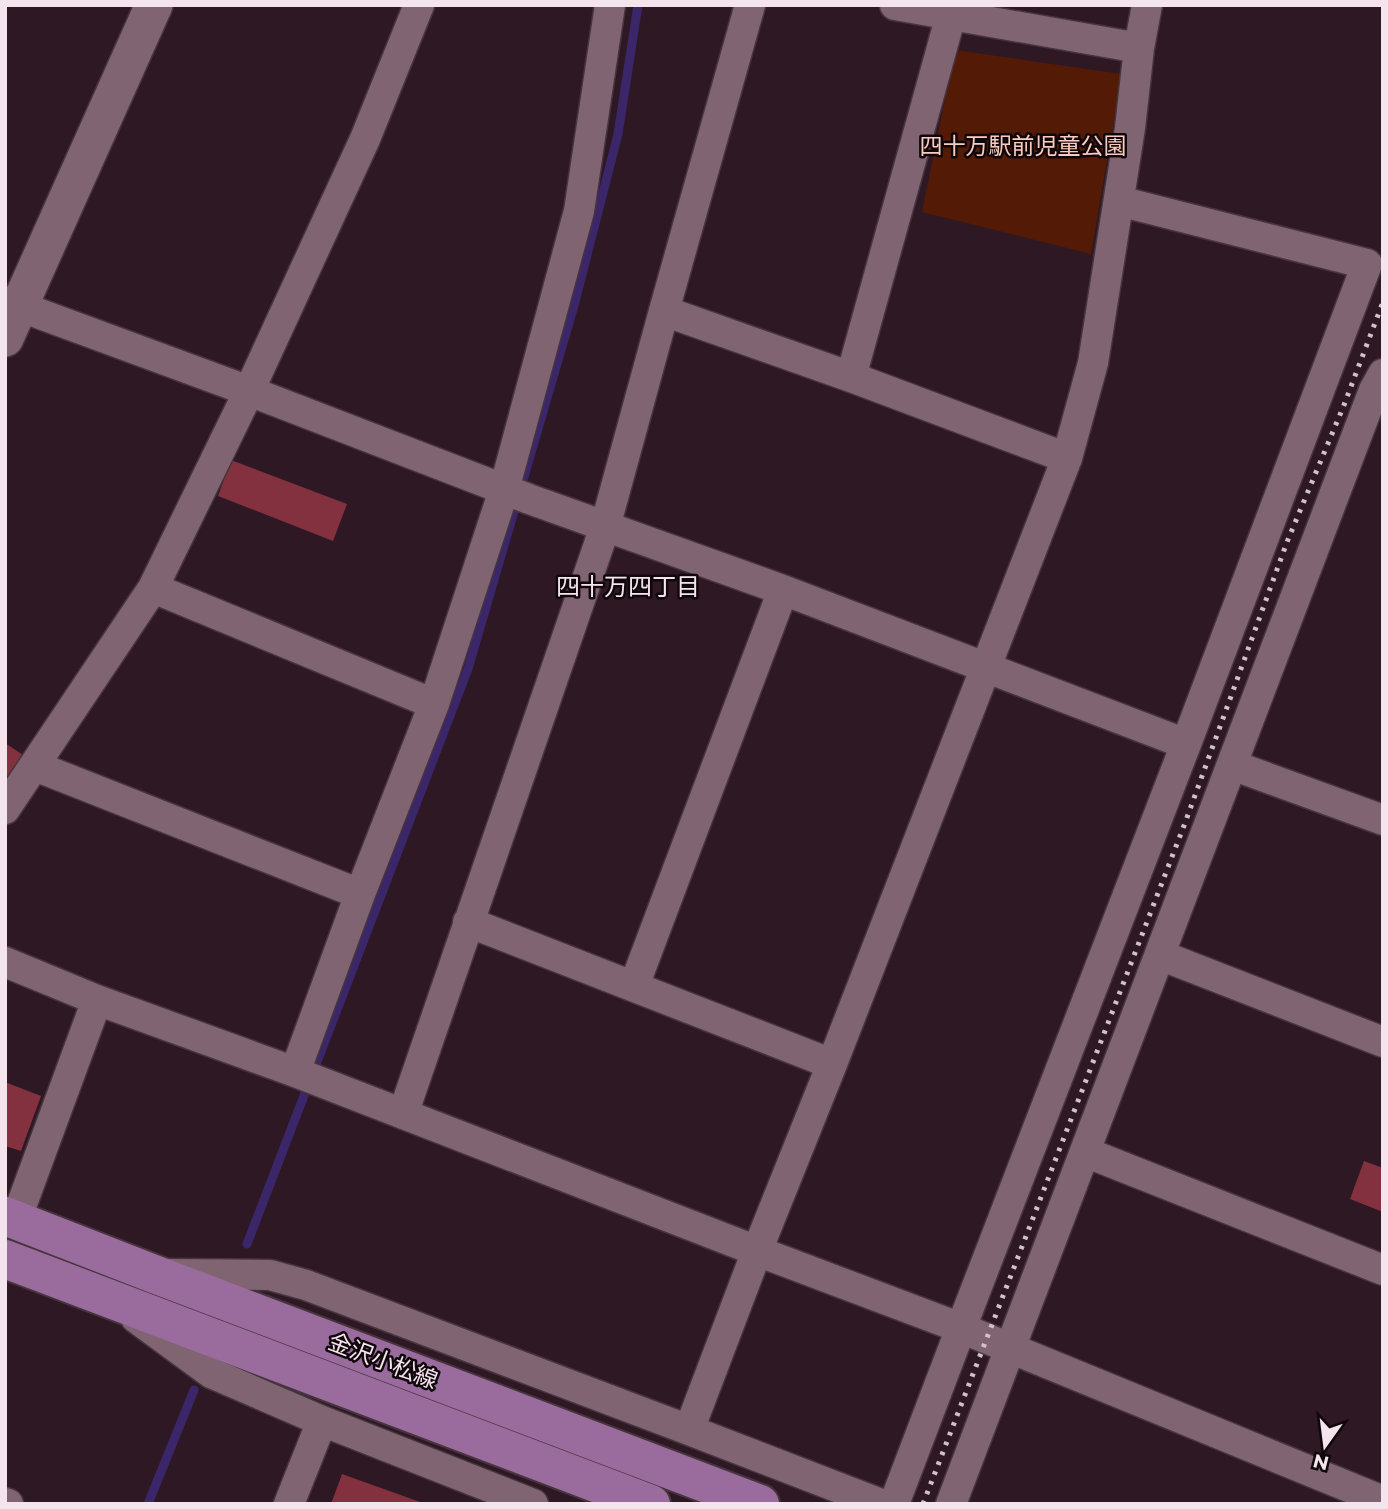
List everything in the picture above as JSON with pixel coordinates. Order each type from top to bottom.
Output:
[{"type":"main road","name":"金沢小松線","points":[[11,1218],[760,1504]]},
{"type":"main road","name":"金沢小松線","points":[[5,1259],[651,1504]]},
{"type":"street","points":[[154,5],[10,315],[249,391],[516,494],[783,590],[1186,744]]},
{"type":"street","points":[[5,809],[153,588],[249,391],[365,139],[419,5]]},
{"type":"street","points":[[307,1077],[360,894],[516,494],[579,211],[610,5]]},
{"type":"street","points":[[403,1114],[605,527],[750,5]]},
{"type":"street","points":[[895,5],[1139,48]]},
{"type":"street","points":[[689,1430],[1067,458],[1093,363],[1147,5]]},
{"type":"street","points":[[851,377],[951,15]]},
{"type":"street","points":[[894,1504],[1367,264],[1119,201]]},
{"type":"street","points":[[663,311],[851,377],[1067,458]]},
{"type":"street","points":[[951,1504],[1374,390],[1383,374]]},
{"type":"street","points":[[153,588],[434,704]]},
{"type":"street","points":[[634,986],[783,590]]},
{"type":"street","points":[[1232,765],[1383,820]]},
{"type":"street","points":[[35,766],[360,894]]},
{"type":"street","points":[[468,922],[832,1064]]},
{"type":"street","points":[[1160,955],[1383,1042]]},
{"type":"street","points":[[5,962],[97,1000],[307,1077],[961,1328],[1383,1501]]},
{"type":"street","points":[[11,1218],[97,1000]]},
{"type":"street","points":[[1086,1152],[1383,1270]]},
{"type":"street","points":[[153,1274],[270,1275],[306,1285],[881,1504]]},
{"type":"street","points":[[113,1301],[211,1373],[322,1421],[533,1504]]},
{"type":"street","points":[[289,1504],[322,1421]]},
{"type":"green space","name":"四十万駅前児童公園","points":[[955,50],[1122,74],[1091,254],[922,212]]},
{"type":"building","points":[[231,460],[347,504],[333,541],[218,496]]},
{"type":"building","points":[[5,743],[44,769],[5,827]]},
{"type":"building","points":[[5,1082],[41,1096],[21,1151],[5,1146]]},
{"type":"building","points":[[1364,1161],[1383,1168],[1383,1212],[1350,1199]]},
{"type":"building","points":[[342,1474],[423,1503],[423,1504],[331,1504]]},
{"type":"waterway","points":[[247,1244],[468,669],[575,302],[618,134],[638,5]]},
{"type":"waterway","points":[[148,1504],[194,1390]]},
{"type":"railway","points":[[923,1504],[1185,823],[1287,542],[1383,302]]},
{"type":"district","name":"四十万四丁目","points":[[628,587]]}]
